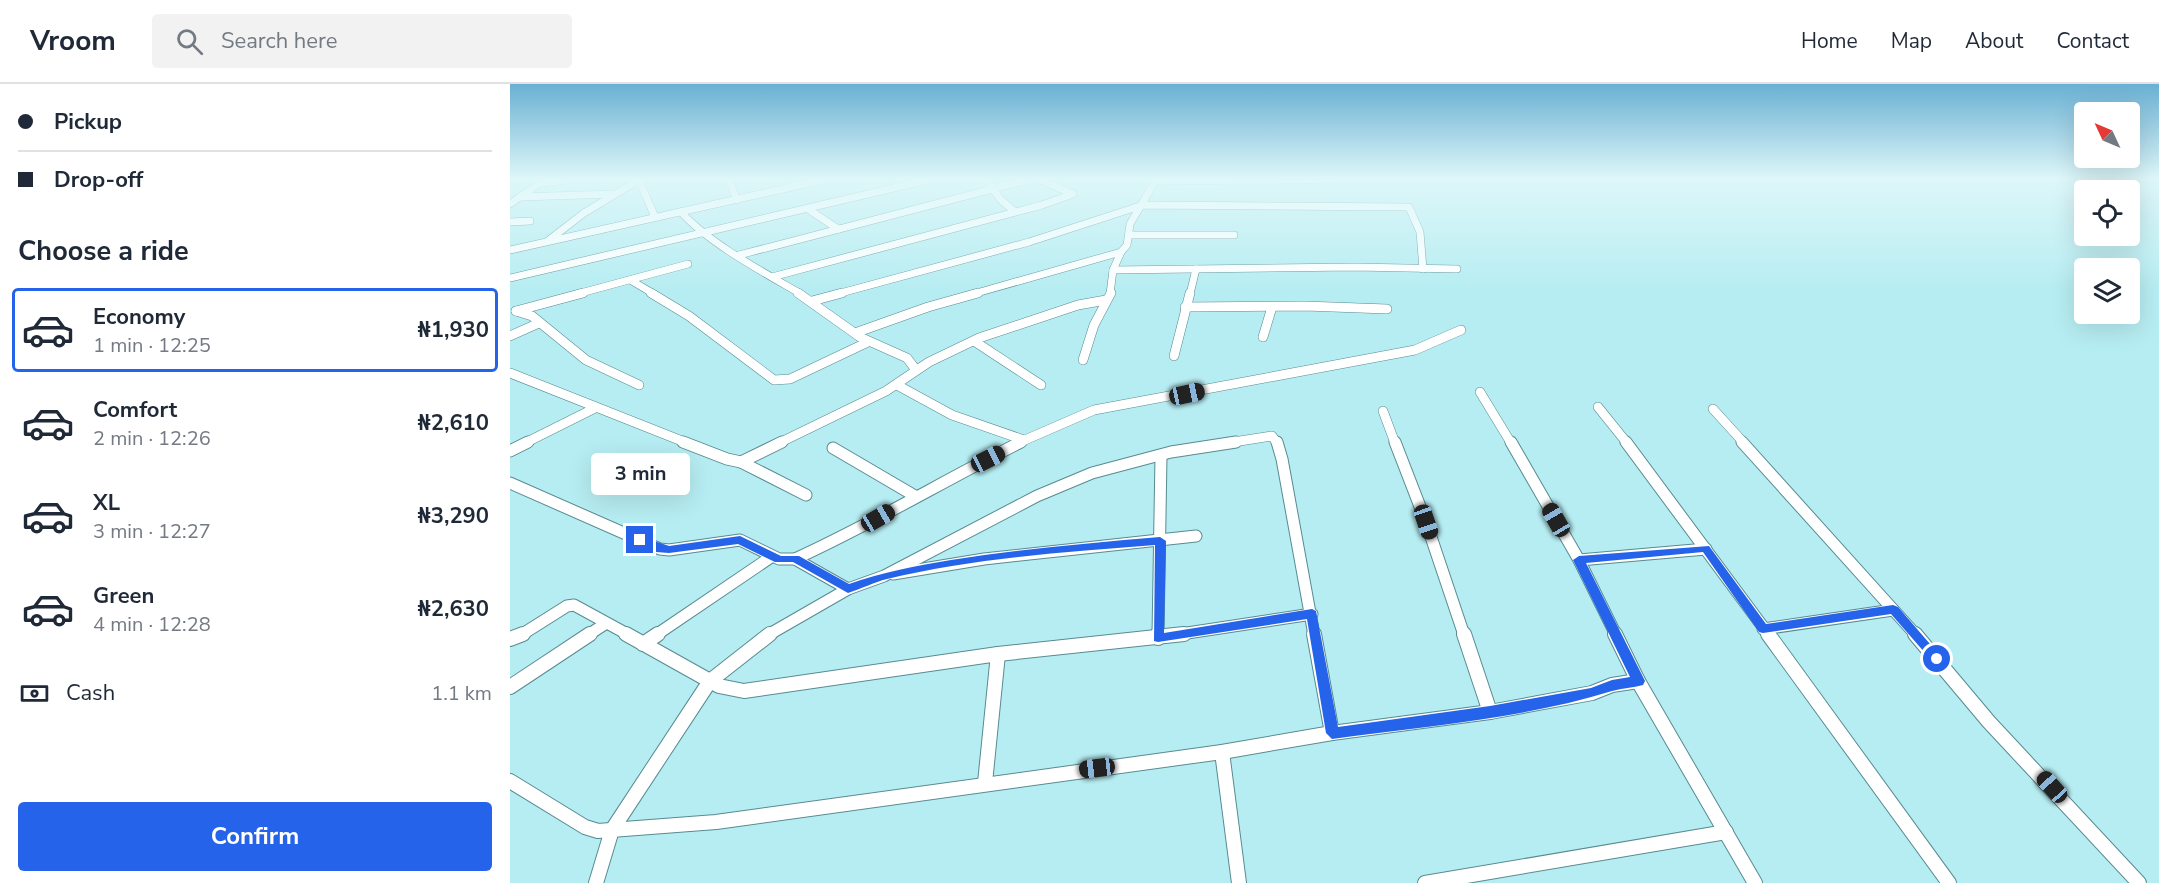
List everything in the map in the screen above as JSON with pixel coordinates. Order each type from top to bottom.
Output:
[{"type":"street","points":[[546,242],[581,215]]},
{"type":"street","points":[[510,250],[664,215]]},
{"type":"street","points":[[685,215],[704,232],[812,302],[868,342],[907,358],[916,370]]},
{"type":"street","points":[[510,279],[776,215]]},
{"type":"street","points":[[818,215],[838,229]]},
{"type":"street","points":[[739,255],[891,215]]},
{"type":"street","points":[[772,277],[998,215]]},
{"type":"street","points":[[812,302],[1113,215]]},
{"type":"street","points":[[1083,360],[1094,325],[1113,285],[1113,270],[1121,252],[1127,245],[1130,224],[1136,215]]},
{"type":"street","points":[[1414,215],[1420,232],[1424,269]]},
{"type":"street","points":[[510,222],[530,221]]},
{"type":"street","points":[[1130,235],[1234,235]]},
{"type":"street","points":[[855,333],[928,307],[1121,252]]},
{"type":"street","points":[[513,310],[632,281],[688,264]]},
{"type":"street","points":[[1113,270],[1355,267],[1457,269]]},
{"type":"street","points":[[1174,356],[1196,269]]},
{"type":"street","points":[[632,281],[689,316],[774,380],[790,379],[868,342]]},
{"type":"street","points":[[741,462],[897,385],[916,370],[974,341],[1078,305],[1106,300]]},
{"type":"street","points":[[1185,307],[1387,309]]},
{"type":"street","points":[[1263,337],[1272,307]]},
{"type":"street","points":[[513,310],[528,314],[586,360],[639,385]]},
{"type":"street","points":[[510,336],[539,323]]},
{"type":"street","points":[[510,483],[660,549],[669,550],[740,540],[779,560],[795,559],[845,536],[915,496],[1024,440],[1094,410],[1415,350],[1461,330]]},
{"type":"street","points":[[974,341],[1041,386]]},
{"type":"street","points":[[510,373],[727,459],[741,462],[806,495]]},
{"type":"street","points":[[897,385],[952,415],[1024,440]]},
{"type":"street","points":[[1480,392],[1579,560],[1638,681],[1755,883]]},
{"type":"street","points":[[1598,407],[1652,475],[1949,883]]},
{"type":"street","points":[[510,451],[596,408]]},
{"type":"street","points":[[1713,409],[1893,610],[1989,722],[2139,883]]},
{"type":"street","points":[[1383,411],[1426,522],[1490,712]]},
{"type":"street","points":[[596,883],[612,830],[710,681],[778,628],[848,589],[884,576],[1063,484],[1111,467],[1161,456],[1272,436],[1276,439],[1282,459],[1293,529],[1312,614],[1332,733]]},
{"type":"street","points":[[833,448],[915,496]]},
{"type":"street","points":[[1158,638],[1161,456]]},
{"type":"street","points":[[884,576],[995,557],[1196,536]]},
{"type":"street","points":[[1579,560],[1706,549]]},
{"type":"street","points":[[642,644],[771,556]]},
{"type":"street","points":[[795,559],[848,589]]},
{"type":"street","points":[[510,639],[520,636],[574,604],[605,624],[710,681],[727,689],[744,691],[998,654],[1019,654],[1158,638],[1312,614]]},
{"type":"street","points":[[1763,629],[1893,610]]},
{"type":"street","points":[[510,687],[605,624]]},
{"type":"street","points":[[985,783],[998,654]]},
{"type":"street","points":[[510,781],[585,827],[598,831],[716,822],[1222,752],[1332,733],[1490,712],[1592,693],[1612,685],[1638,681]]},
{"type":"street","points":[[1222,752],[1239,883]]},
{"type":"street","points":[[1425,883],[1726,832]]},
{"type":"route","points":[[640,540],[660,549],[669,550],[740,540],[779,560],[795,559],[848,589],[884,576],[984,559],[1077,547],[1160,541],[1158,638],[1312,614],[1332,733],[1490,712],[1592,693],[1612,685],[1638,681],[1579,560],[1706,549],[1763,629],[1893,610],[1937,659]]}]
